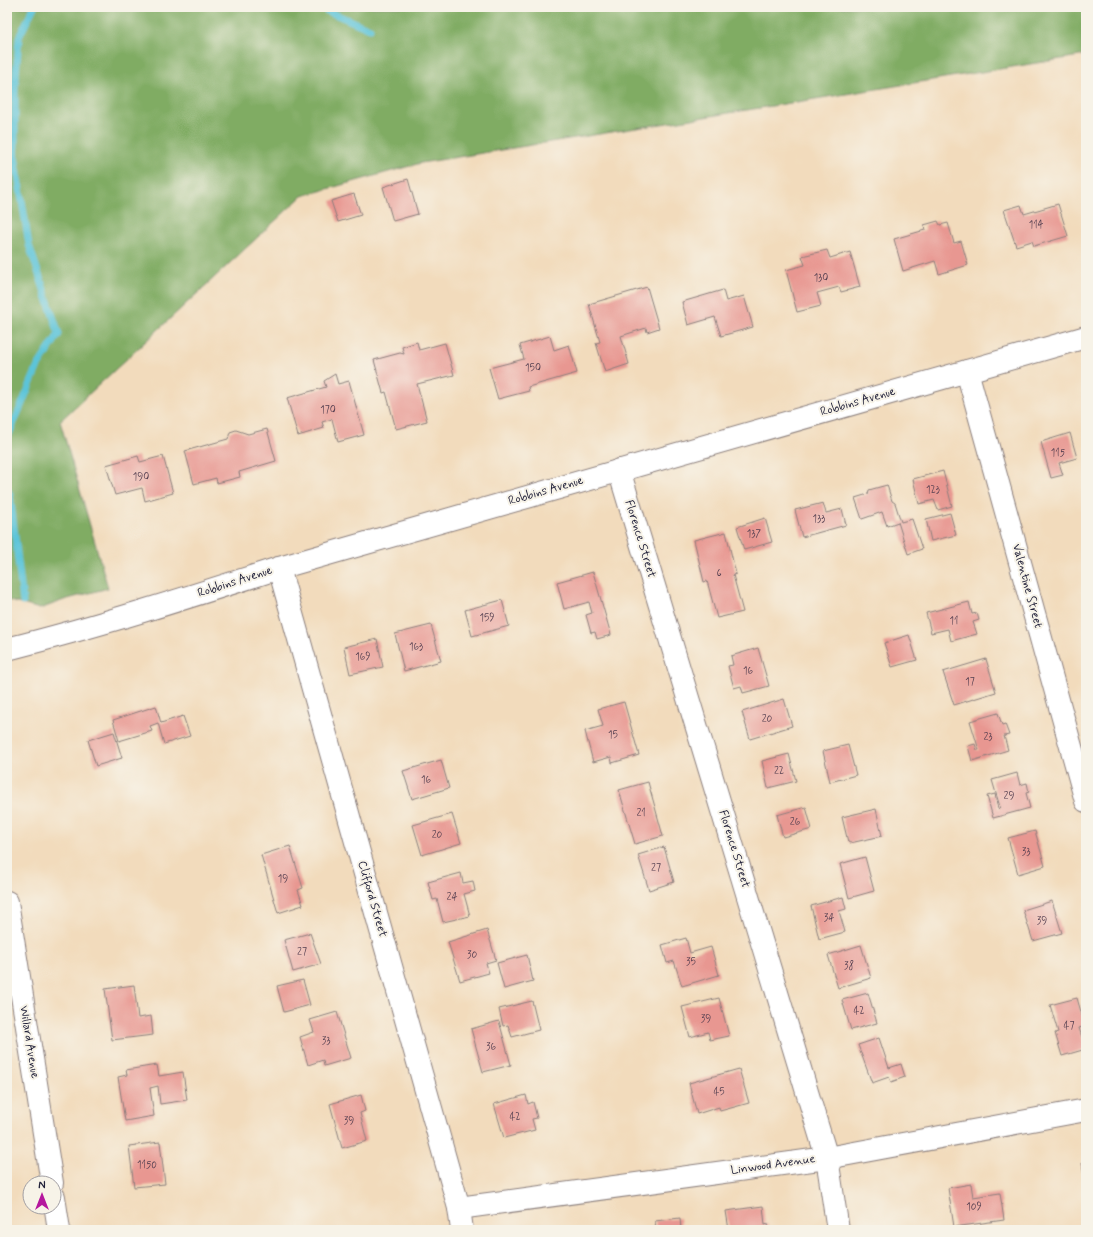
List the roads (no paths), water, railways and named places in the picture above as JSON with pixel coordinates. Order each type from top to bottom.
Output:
[{"type":"street","name":"Robbins Avenue","points":[[7,648],[67,633],[279,568],[1086,337]]},
{"type":"street","name":"Valentine Street","points":[[967,370],[1086,801]]},
{"type":"street","name":"Florence Street","points":[[619,470],[827,1158],[838,1230]]},
{"type":"street","name":"Clifford Street","points":[[279,568],[459,1208],[462,1230]]},
{"type":"street","name":"Willard Avenue","points":[[7,902],[51,1175]]},
{"type":"street","name":"Linwood Avenue","points":[[459,1208],[827,1158],[1086,1110]]},
{"type":"street","points":[[57,1215],[59,1230]]},
{"type":"waterway","points":[[7,439],[38,366],[59,334],[29,245],[15,156],[15,88],[19,37],[34,7]]},
{"type":"waterway","points":[[325,7],[325,10],[370,29]]},
{"type":"waterway","points":[[7,489],[10,495],[23,602]]}]
